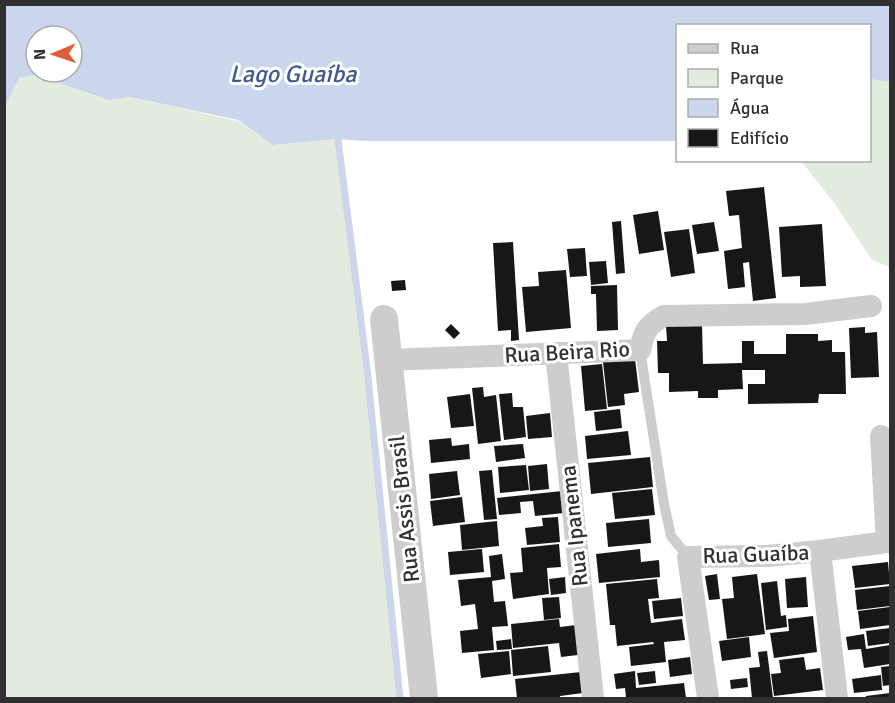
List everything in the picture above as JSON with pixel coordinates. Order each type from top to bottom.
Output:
[{"type":"street","name":"Rua Beira Rio","points":[[389,360],[640,350],[644,333],[652,322],[664,316],[805,314],[871,306]]},
{"type":"street","name":"Rua Assis Brasil","points":[[384,319],[424,699]]},
{"type":"street","name":"Rua Ipanema","points":[[556,352],[592,699]]},
{"type":"street","points":[[820,551],[887,542],[881,436]]},
{"type":"street","name":"Rua Guaíba","points":[[688,557],[768,556],[820,551],[837,699]]},
{"type":"street","points":[[688,557],[708,699]]},
{"type":"lane","name":"Rua Guaíba","points":[[640,350],[666,515],[671,536],[688,557]]},
{"type":"green space","points":[[24,77],[24,84],[62,84],[109,100],[130,97],[238,121],[274,145],[337,139],[367,368],[400,698],[5,698],[4,107],[19,78]]},
{"type":"green space","points":[[871,79],[890,82],[890,267],[872,260],[835,204],[802,162],[871,162]]},
{"type":"water","name":"Lago Guaíba","points":[[5,4],[890,5],[890,82],[871,79],[871,24],[676,24],[676,141],[365,141],[337,139],[273,145],[238,120],[130,97],[109,100],[62,84],[84,84],[84,24],[24,24],[24,77],[19,78],[5,107]]},
{"type":"building","points":[[764,187],[776,298],[753,301],[749,262],[743,263],[745,287],[728,289],[724,251],[742,248],[739,215],[729,216],[726,191]]},
{"type":"building","points":[[658,211],[664,250],[639,254],[633,215]]},
{"type":"building","points":[[621,221],[625,273],[616,274],[612,222]]},
{"type":"building","points":[[714,222],[719,251],[697,254],[692,225]]},
{"type":"building","points":[[822,224],[826,286],[800,287],[800,276],[782,277],[779,227]]},
{"type":"building","points":[[689,229],[695,273],[671,277],[664,232]]},
{"type":"building","points":[[513,242],[519,340],[511,341],[511,330],[498,331],[493,243]]},
{"type":"building","points":[[585,248],[587,276],[570,277],[567,249]]},
{"type":"building","points":[[606,261],[608,283],[591,285],[589,262]]},
{"type":"building","points":[[566,270],[571,328],[526,332],[522,287],[539,286],[538,272]]},
{"type":"building","points":[[405,280],[406,290],[392,291],[391,281]]},
{"type":"building","points":[[617,285],[618,330],[597,331],[596,294],[591,294],[591,286]]},
{"type":"building","points":[[451,324],[460,333],[454,339],[445,330]]},
{"type":"building","points":[[702,325],[703,364],[742,363],[742,341],[754,341],[754,354],[786,354],[786,334],[818,334],[818,341],[832,340],[832,352],[845,352],[846,394],[819,394],[818,403],[748,404],[748,384],[765,384],[765,370],[742,370],[743,389],[718,390],[718,398],[698,398],[698,391],[669,392],[669,373],[658,373],[657,341],[667,341],[666,326]]},
{"type":"building","points":[[865,327],[865,333],[877,332],[879,377],[851,378],[849,328]]},
{"type":"building","points":[[635,359],[639,392],[624,394],[625,405],[608,407],[603,362]]},
{"type":"building","points":[[602,364],[607,409],[585,411],[581,366]]},
{"type":"building","points":[[483,387],[484,397],[496,395],[501,441],[478,444],[472,388]]},
{"type":"building","points":[[512,393],[513,407],[523,407],[526,437],[504,440],[499,394]]},
{"type":"building","points":[[470,394],[474,426],[451,428],[447,397]]},
{"type":"building","points":[[620,409],[622,428],[596,431],[594,412]]},
{"type":"building","points":[[550,413],[552,437],[528,439],[526,416]]},
{"type":"building","points":[[628,431],[631,455],[587,459],[585,436]]},
{"type":"building","points":[[451,438],[452,446],[469,444],[470,459],[431,463],[429,440]]},
{"type":"building","points":[[523,444],[525,458],[496,462],[494,446]]},
{"type":"building","points":[[650,457],[653,487],[591,494],[588,463]]},
{"type":"building","points":[[547,464],[549,489],[530,491],[528,466]]},
{"type":"building","points":[[526,465],[529,490],[500,493],[498,467]]},
{"type":"building","points":[[492,470],[497,519],[484,520],[479,471]]},
{"type":"building","points":[[457,471],[460,495],[431,499],[429,474]]},
{"type":"building","points":[[652,489],[655,515],[615,519],[612,493]]},
{"type":"building","points":[[562,491],[564,513],[535,516],[533,501],[520,502],[521,513],[499,515],[497,498]]},
{"type":"building","points":[[462,497],[465,522],[433,526],[430,501]]},
{"type":"building","points":[[558,517],[560,542],[527,545],[525,528],[543,526],[542,518]]},
{"type":"building","points":[[649,519],[651,543],[608,547],[606,523]]},
{"type":"building","points":[[497,521],[499,546],[462,550],[460,525]]},
{"type":"building","points":[[559,544],[561,567],[547,568],[549,594],[513,599],[510,573],[523,572],[521,548]]},
{"type":"building","points":[[482,549],[484,572],[450,575],[448,552]]},
{"type":"building","points":[[640,549],[641,562],[659,560],[660,577],[599,583],[596,554]]},
{"type":"building","points":[[502,554],[505,579],[492,581],[494,602],[505,601],[508,626],[492,627],[494,650],[462,653],[460,631],[478,629],[475,604],[461,606],[458,580],[491,577],[489,556]]},
{"type":"building","points":[[888,562],[890,584],[855,588],[852,566]]},
{"type":"building","points":[[717,574],[720,599],[709,600],[705,576]]},
{"type":"building","points":[[757,574],[765,634],[727,639],[722,599],[734,598],[732,577]]},
{"type":"building","points":[[565,577],[566,593],[551,595],[549,579]]},
{"type":"building","points":[[806,577],[808,607],[787,608],[785,579]]},
{"type":"building","points":[[657,579],[659,598],[648,599],[651,623],[682,619],[685,640],[664,642],[666,662],[631,666],[629,647],[654,644],[653,642],[617,646],[615,625],[610,625],[606,584]]},
{"type":"building","points":[[777,581],[781,616],[786,615],[787,627],[766,630],[761,583]]},
{"type":"building","points":[[890,586],[890,606],[857,610],[855,590]]},
{"type":"building","points":[[559,597],[561,618],[544,620],[542,598]]},
{"type":"building","points":[[681,598],[683,616],[654,619],[652,601]]},
{"type":"building","points":[[890,607],[890,625],[860,629],[858,611]]},
{"type":"building","points":[[813,616],[817,652],[774,658],[770,633],[789,631],[788,619]]},
{"type":"building","points":[[559,619],[560,627],[576,625],[578,655],[561,657],[559,643],[513,648],[511,624]]},
{"type":"building","points":[[890,628],[890,643],[868,646],[866,631]]},
{"type":"building","points":[[864,634],[866,649],[890,645],[890,664],[864,668],[861,649],[848,650],[846,637]]},
{"type":"building","points":[[749,637],[751,657],[722,661],[719,641]]},
{"type":"building","points":[[511,639],[512,649],[497,650],[496,641]]},
{"type":"building","points":[[548,646],[551,672],[513,676],[511,650]]},
{"type":"building","points":[[509,651],[511,674],[481,678],[478,654]]},
{"type":"building","points":[[767,651],[773,698],[752,698],[749,668],[760,667],[758,652]]},
{"type":"building","points":[[690,657],[692,674],[670,677],[668,660]]},
{"type":"building","points":[[804,657],[806,670],[820,668],[823,690],[774,696],[771,674],[781,673],[779,660]]},
{"type":"building","points":[[890,666],[890,685],[883,686],[881,667]]},
{"type":"building","points":[[635,671],[636,688],[684,683],[686,698],[626,698],[625,688],[616,689],[614,674]]},
{"type":"building","points":[[655,671],[656,683],[639,685],[637,673]]},
{"type":"building","points":[[581,672],[583,693],[560,696],[560,698],[517,698],[515,679]]},
{"type":"building","points":[[881,675],[882,690],[854,693],[852,679]]},
{"type":"building","points":[[747,678],[748,687],[731,689],[730,680]]},
{"type":"building","points":[[890,693],[890,698],[866,698],[866,696]]},
{"type":"waterway","points":[[337,132],[367,368],[400,698]]}]
